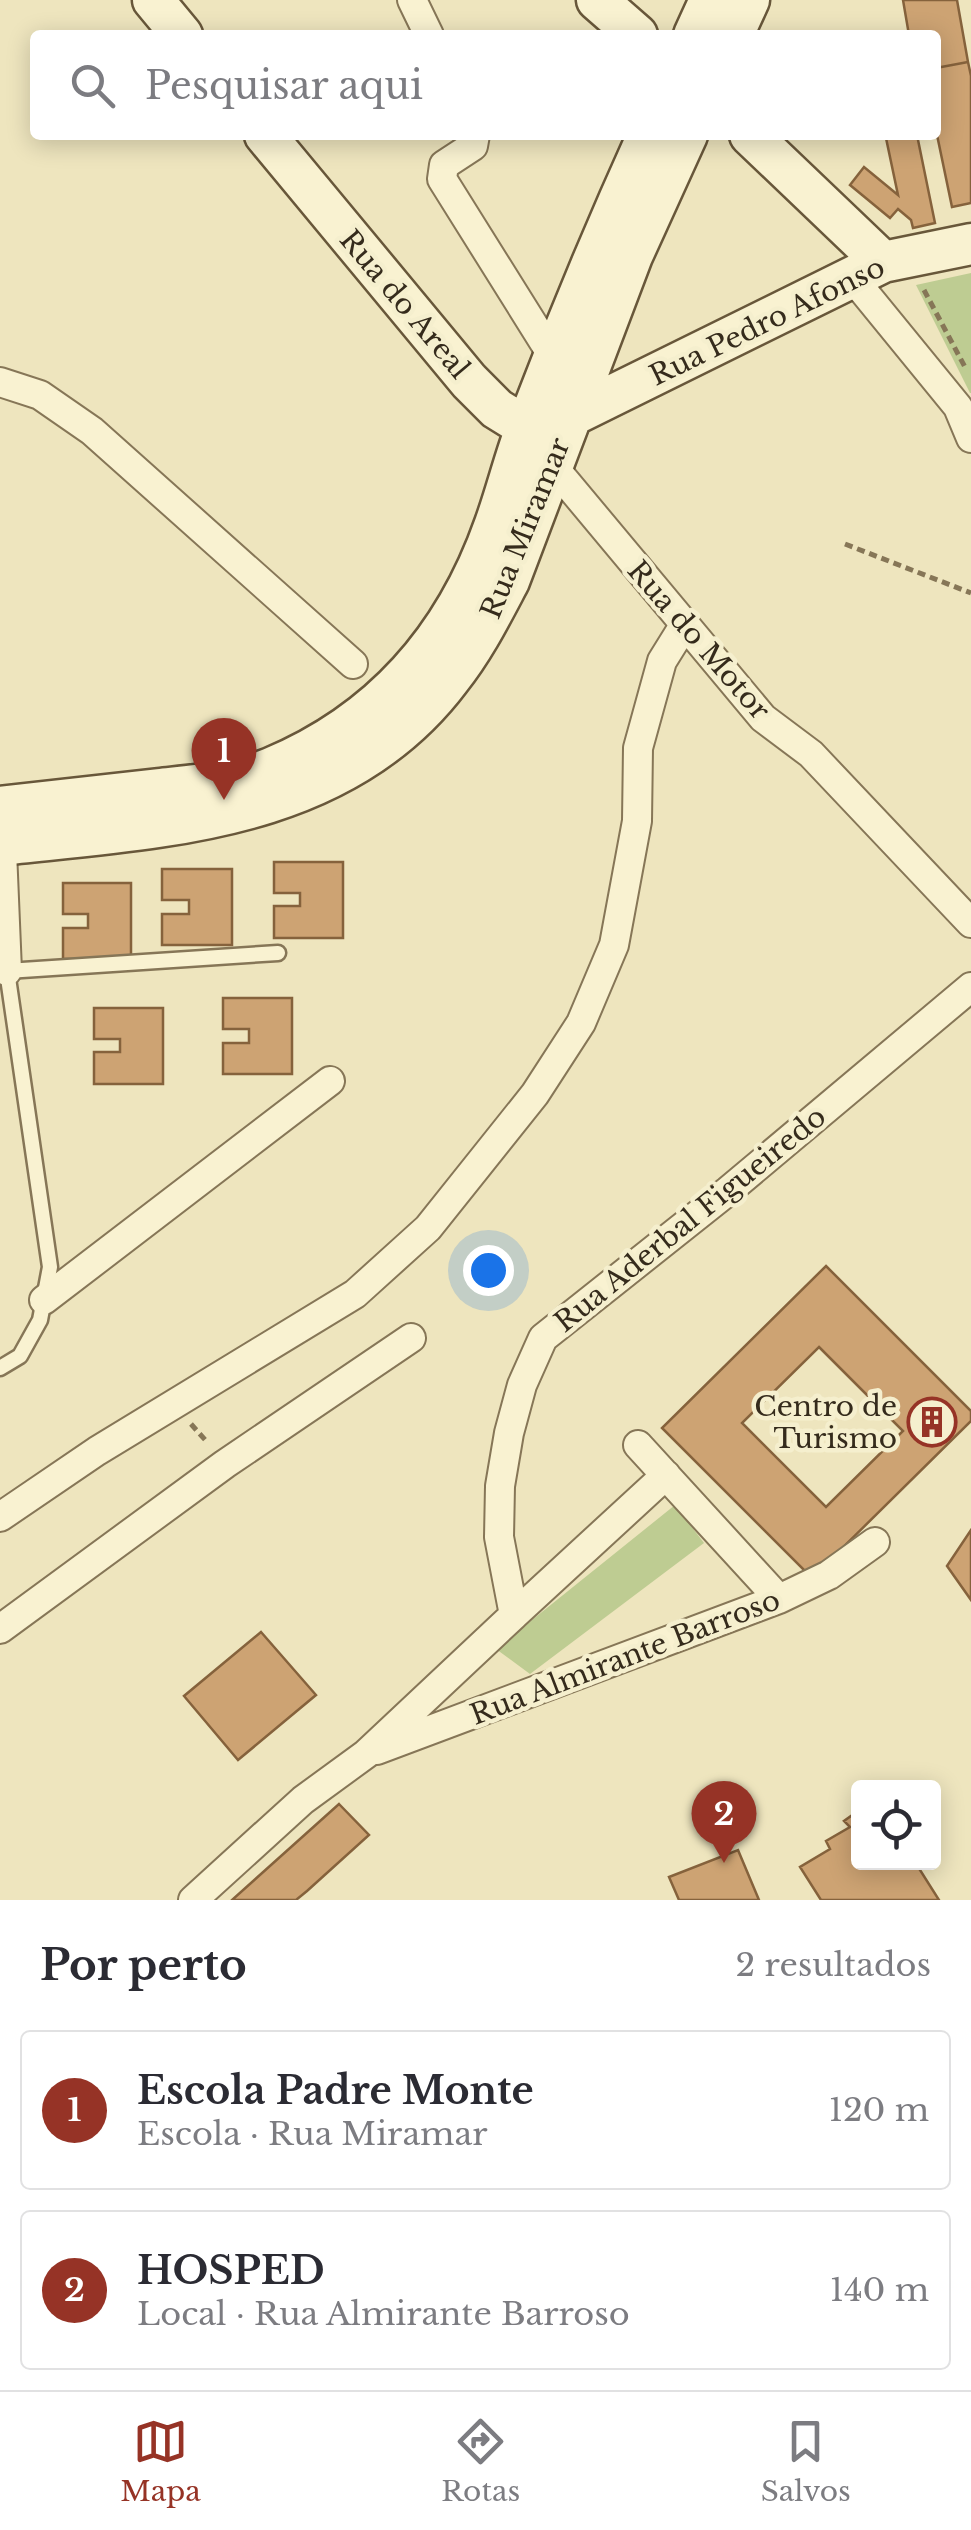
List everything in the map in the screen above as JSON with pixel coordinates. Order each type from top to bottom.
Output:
[{"type":"main road","points":[[153,0],[178,30]]},
{"type":"main road","points":[[598,0],[632,30]]},
{"type":"main road","points":[[696,30],[710,0]]},
{"type":"main road","points":[[735,30],[749,0]]},
{"type":"main road","name":"Rua do Areal","points":[[269,140],[469,382],[497,409],[526,427]]},
{"type":"main road","name":"Rua Miramar","points":[[0,827],[267,770],[322,744],[368,712],[408,676],[451,618],[494,527],[526,427],[602,235],[646,140]]},
{"type":"main road","name":"Rua Miramar","points":[[0,827],[213,818],[272,804],[325,782],[373,754],[417,716],[450,680],[486,626],[509,581],[632,256],[685,140]]},
{"type":"main road","points":[[754,140],[867,269]]},
{"type":"main road","name":"Rua Pedro Afonso","points":[[570,418],[867,269],[971,244]]},
{"type":"main road","points":[[526,427],[570,418]]},
{"type":"street","points":[[412,0],[427,30]]},
{"type":"street","points":[[474,140],[473,146],[444,166],[442,179],[554,358]]},
{"type":"street","points":[[867,269],[965,405],[971,438]]},
{"type":"street","points":[[0,382],[40,395],[92,431],[353,664]]},
{"type":"street","name":"Rua do Motor","points":[[526,427],[551,467],[763,718],[823,767],[971,923]]},
{"type":"street","points":[[0,1518],[97,1451],[355,1294],[428,1228],[536,1094],[581,1023],[614,945],[637,821],[638,748],[662,661],[685,624]]},
{"type":"street","points":[[0,827],[7,971]]},
{"type":"street","name":"Rua Aderbal Figueiredo","points":[[514,1615],[499,1537],[500,1486],[522,1385],[543,1338],[728,1192],[971,987]]},
{"type":"street","points":[[44,1300],[330,1081]]},
{"type":"street","points":[[0,1629],[225,1464],[412,1338]]},
{"type":"street","points":[[638,1444],[780,1599]]},
{"type":"street","points":[[193,1900],[303,1800],[366,1754],[666,1475]]},
{"type":"street","name":"Rua Almirante Barroso","points":[[366,1754],[780,1599],[830,1575],[875,1542]]},
{"type":"lane","points":[[0,1368],[20,1356],[40,1320],[50,1267],[7,971],[278,953]]},
{"type":"path","points":[[940,286],[924,290],[971,379]]},
{"type":"path","points":[[962,361],[971,360]]},
{"type":"path","points":[[845,544],[971,593]]},
{"type":"path","points":[[176,1406],[225,1464]]},
{"type":"green space","points":[[971,273],[971,393],[970,393],[916,285]]},
{"type":"green space","points":[[675,1505],[704,1543],[530,1674],[496,1649]]},
{"type":"building","points":[[903,0],[957,0],[968,62],[941,67],[941,30],[908,30]]},
{"type":"building","points":[[968,62],[971,76],[971,203],[952,207],[938,140],[941,67]]},
{"type":"building","points":[[886,140],[918,140],[935,223],[913,228],[911,220],[898,209],[890,218],[850,185],[864,167],[898,195]]},
{"type":"building","points":[[274,862],[343,862],[343,938],[274,938],[274,906],[300,906],[300,893],[274,893]]},
{"type":"building","points":[[162,869],[232,869],[232,945],[162,945],[162,914],[189,914],[189,900],[162,900]]},
{"type":"building","points":[[63,883],[131,883],[131,959],[63,959],[63,928],[88,928],[88,914],[63,914]]},
{"type":"building","points":[[223,998],[292,998],[292,1074],[223,1074],[223,1043],[249,1043],[249,1029],[223,1029]]},
{"type":"building","points":[[94,1008],[163,1008],[163,1084],[94,1084],[94,1052],[120,1052],[120,1039],[94,1039]]},
{"type":"building","name":"Centro de Turismo","points":[[826,1266],[971,1411],[971,1421],[812,1578],[662,1428]],"holes":[[[819,1347],[903,1431],[826,1507],[742,1423]]]},
{"type":"building","points":[[971,1530],[971,1600],[947,1566]]},
{"type":"building","points":[[261,1632],[316,1695],[238,1760],[184,1696]]},
{"type":"building","points":[[339,1804],[369,1835],[307,1891],[296,1900],[232,1900]]},
{"type":"building","points":[[851,1816],[851,1870],[920,1870],[939,1900],[821,1900],[800,1867],[830,1849],[826,1841],[850,1827],[844,1821]]},
{"type":"building","points":[[738,1850],[759,1900],[679,1900],[669,1877]]},
{"type":"place","name":"Escola Padre Monte","points":[[224,800]]},
{"type":"place","name":"Centro de Turismo","points":[[932,1422]]},
{"type":"place","name":"HOSPED","points":[[724,1863]]}]
